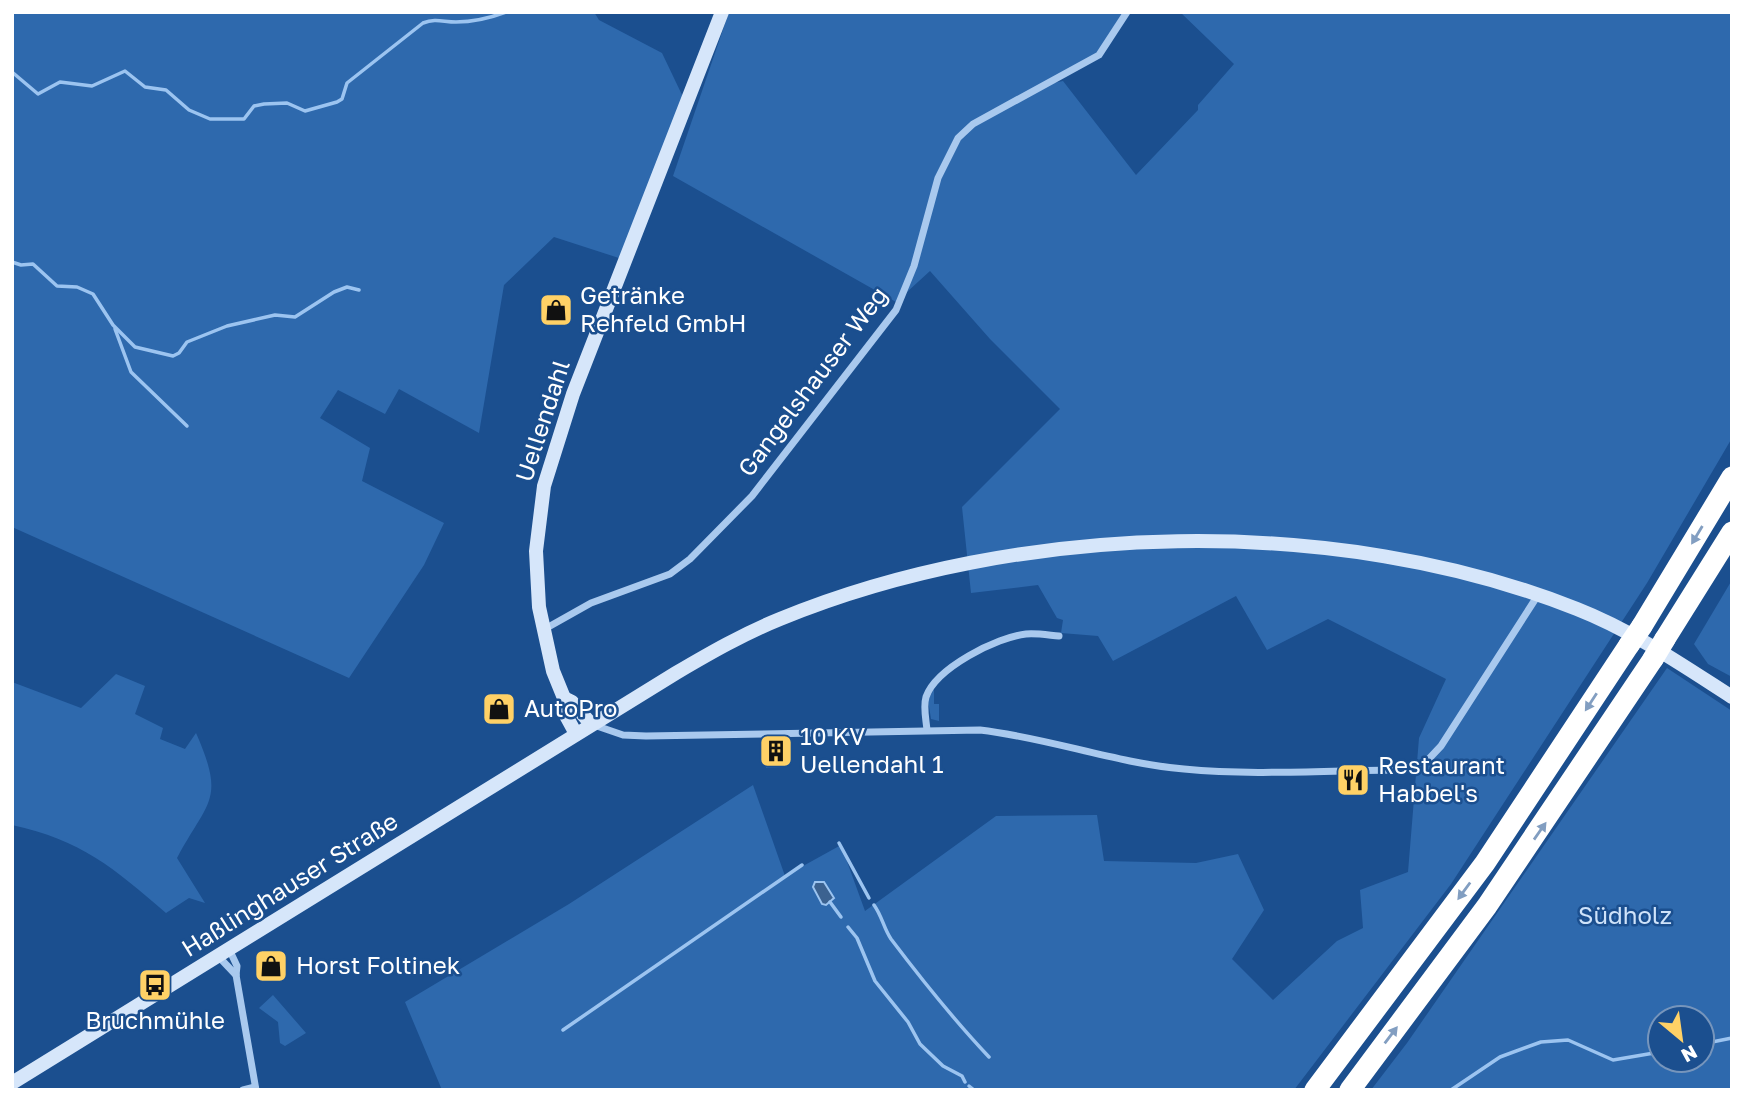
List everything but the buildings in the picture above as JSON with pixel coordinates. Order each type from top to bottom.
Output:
[{"type":"highway","points":[[1315,1090],[1485,863],[1642,626],[1732,477]]},
{"type":"highway","points":[[1350,1090],[1487,906],[1653,659],[1732,532]]},
{"type":"main road","name":"Uellendahl","points":[[576,734],[564,712],[564,698],[543,630],[537,584],[536,551],[544,486],[573,394],[722,12]]},
{"type":"main road","name":"Haßlinghauser Straße","points":[[12,1083],[715,650],[782,618],[892,582],[1013,554],[1105,545],[1226,541],[1420,561],[1538,594],[1622,629],[1732,698]]},
{"type":"main road","name":"Uellendahl","points":[[564,698],[572,702],[591,724]]},
{"type":"street","name":"Gangelshauser Weg","points":[[543,630],[591,603],[670,574],[752,496],[896,310],[914,266],[938,178],[958,138],[973,124],[1099,55],[1127,12]]},
{"type":"street","points":[[591,724],[623,735],[646,736],[980,730],[1026,735],[1184,769],[1402,770],[1425,763],[1441,746],[1538,594]]},
{"type":"street","points":[[927,730],[926,698],[936,681],[954,666],[991,644],[1011,637],[1027,633],[1059,636]]},
{"type":"street","points":[[224,953],[236,975]]},
{"type":"street","points":[[224,953],[237,966],[236,975],[255,1088],[243,1090]]},
{"type":"green space","points":[[12,12],[594,12],[599,20],[662,53],[683,97],[622,259],[554,237],[504,285],[479,433],[399,389],[385,414],[338,390],[320,418],[370,448],[362,481],[444,523],[424,565],[349,678],[12,527]]},
{"type":"green space","points":[[729,12],[1123,12],[1097,53],[1044,85],[1063,81],[1136,175],[1198,110],[1198,105],[1234,64],[1180,12],[1732,12],[1732,438],[1647,583],[1451,884],[1294,1090],[442,1090],[405,1002],[569,904],[753,785],[785,876],[841,845],[865,911],[996,816],[1097,815],[1104,861],[1196,863],[1238,854],[1264,910],[1232,959],[1273,1000],[1337,941],[1363,928],[1360,890],[1408,872],[1419,738],[1446,679],[1328,619],[1267,650],[1236,596],[1113,661],[1098,636],[1061,633],[1063,620],[1057,618],[1038,585],[971,593],[962,507],[1060,409],[990,339],[930,271],[896,302],[673,176]]},
{"type":"green space","points":[[1732,580],[1732,677],[1708,664],[1694,644]]},
{"type":"green space","name":"Südholz","points":[[1667,668],[1732,711],[1732,1090],[1371,1090],[1407,1043]]},
{"type":"green space","points":[[116,674],[145,686],[135,714],[163,728],[160,739],[185,749],[196,733],[205,756],[210,773],[209,799],[205,811],[177,858],[205,903],[189,898],[166,913],[130,882],[95,858],[58,839],[12,825],[12,682],[81,708]]},
{"type":"green space","points":[[934,689],[934,704],[939,704],[939,721],[931,719],[928,700]]},
{"type":"green space","points":[[784,742],[784,767],[766,768],[765,743]]},
{"type":"green space","points":[[273,995],[306,1033],[285,1046],[280,1043],[278,1022],[259,1008]]},
{"type":"shaded area","points":[[815,882],[824,882],[834,898],[826,905],[822,904],[813,887]]},
{"type":"waterway","points":[[12,72],[38,94],[60,82],[92,86],[125,71],[145,87],[166,90],[189,110],[210,119],[244,119],[254,106],[264,104],[287,103],[305,111],[337,102],[342,99],[347,83],[423,23],[436,20],[469,21],[506,12]]},
{"type":"waterway","points":[[12,262],[21,265],[33,264],[57,286],[77,287],[93,294],[113,325],[135,347],[173,356],[179,353],[187,342],[227,326],[275,315],[295,317],[334,292],[347,287],[359,290]]},
{"type":"waterway","points":[[115,329],[131,372],[187,426]]},
{"type":"waterway","points":[[839,843],[869,898]]},
{"type":"waterway","points":[[563,1030],[802,865]]},
{"type":"waterway","points":[[830,902],[841,917]]},
{"type":"waterway","points":[[874,905],[891,939],[938,1000],[989,1057]]},
{"type":"waterway","points":[[848,927],[857,938],[875,981],[908,1022],[920,1044],[943,1066],[962,1076],[965,1082]]},
{"type":"waterway","points":[[1716,1041],[1732,1038]]},
{"type":"waterway","points":[[1451,1090],[1500,1057],[1541,1042],[1568,1040],[1613,1060],[1646,1054]]},
{"type":"waterway","points":[[969,1086],[974,1090]]},
{"type":"place","name":"Getränke Rehfeld GmbH","points":[[556,310]]},
{"type":"place","name":"AutoPro","points":[[499,709]]},
{"type":"place","name":"10 KV Uellendahl 1","points":[[776,751]]},
{"type":"place","name":"Restaurant Habbel's","points":[[1353,780]]},
{"type":"place","name":"Horst Foltinek","points":[[271,966]]},
{"type":"place","name":"Bruchmühle","points":[[155,985]]}]
